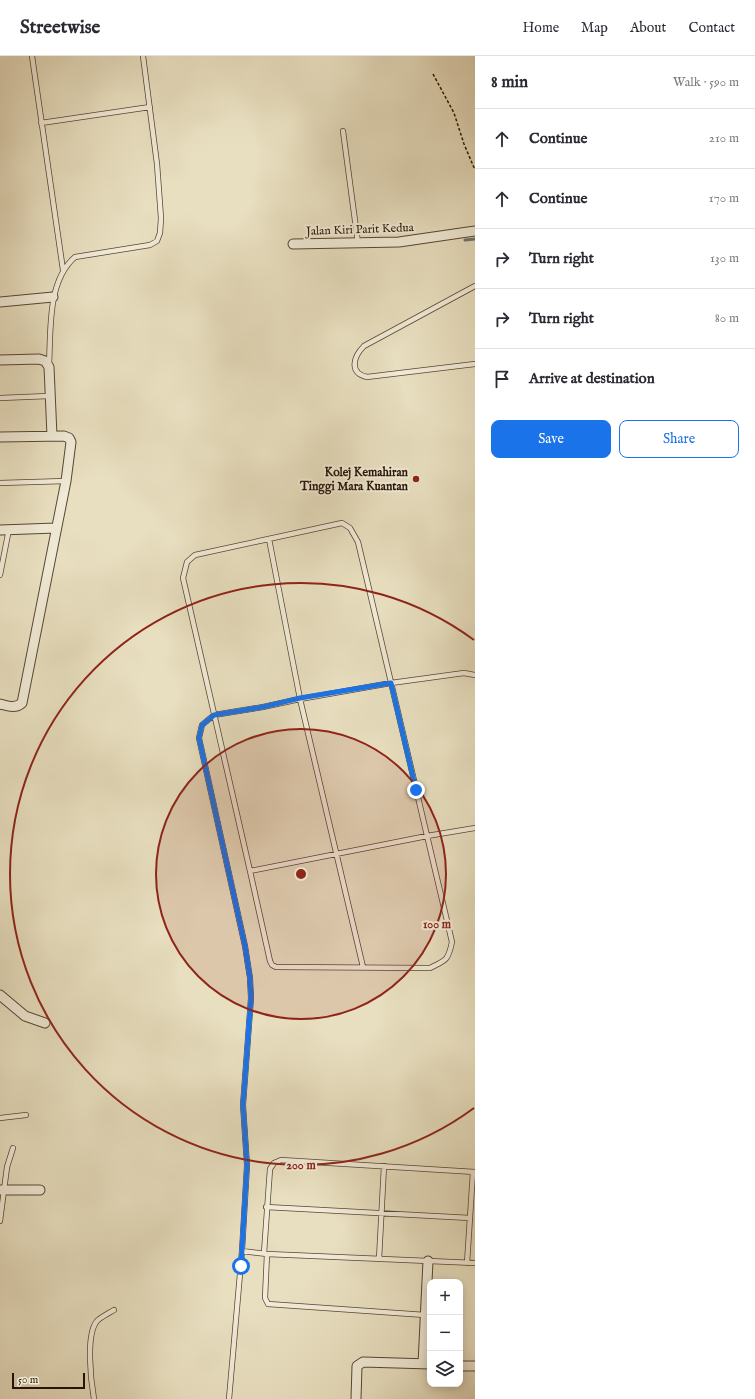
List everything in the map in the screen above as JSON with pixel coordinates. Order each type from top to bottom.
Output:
[{"type":"street","name":"Jalan Kiri Parit Kedua","points":[[293,244],[400,242],[475,231]]},
{"type":"street","points":[[0,302],[53,297]]},
{"type":"street","points":[[0,360],[39,359],[45,361],[49,367],[49,396],[52,436]]},
{"type":"street","points":[[0,437],[64,436],[69,438],[71,442],[66,481],[22,703],[19,706],[13,707],[0,704]]},
{"type":"street","points":[[5,529],[56,528]]},
{"type":"street","points":[[0,995],[25,1016],[45,1023]]},
{"type":"street","points":[[2,1190],[40,1190]]},
{"type":"street","points":[[356,1399],[358,1366],[362,1362],[426,1364],[425,1315],[428,1261]]},
{"type":"street","points":[[463,1366],[475,1366]]},
{"type":"lane","points":[[32,56],[63,270]]},
{"type":"lane","points":[[49,367],[53,297],[63,270],[75,257],[150,245],[157,241],[160,233],[161,218],[157,164],[143,56]]},
{"type":"lane","points":[[41,123],[150,107]]},
{"type":"lane","points":[[343,131],[358,243]]},
{"type":"lane","points":[[475,286],[364,346],[355,358],[355,366],[356,371],[361,376],[368,377],[475,364]]},
{"type":"lane","points":[[0,398],[49,396]]},
{"type":"lane","points":[[0,483],[66,481]]},
{"type":"lane","points":[[342,523],[350,528],[358,542],[452,942],[450,951],[445,961],[430,968],[276,967],[272,966],[270,961],[183,578],[187,562],[196,555],[269,539],[342,523]]},
{"type":"lane","points":[[0,575],[5,529]]},
{"type":"lane","points":[[269,539],[300,698],[363,967]]},
{"type":"lane","points":[[229,1399],[242,1251],[247,1165],[243,1105],[251,998],[245,946],[199,738],[202,725],[214,715],[263,707],[300,698],[464,673],[475,675]]},
{"type":"lane","points":[[250,872],[427,836],[475,828]]},
{"type":"lane","points":[[0,1118],[26,1115]]},
{"type":"lane","points":[[0,1221],[2,1190],[13,1148]]},
{"type":"lane","points":[[425,1315],[268,1304],[265,1298],[266,1207],[270,1169],[274,1163],[281,1160],[474,1172],[467,1263]]},
{"type":"lane","points":[[379,1259],[384,1166]]},
{"type":"lane","points":[[266,1207],[470,1218]]},
{"type":"lane","points":[[242,1251],[475,1263]]},
{"type":"lane","points":[[94,1399],[90,1378],[92,1331],[97,1320],[114,1310]]},
{"type":"path","points":[[433,74],[454,113],[464,144],[475,170]]},
{"type":"waterway","points":[[465,240],[475,239]]},
{"type":"place","name":"Kolej Kemahiran Tinggi Mara Kuantan","points":[[416,479]]},
{"type":"route","points":[[241,1266],[247,1165],[243,1105],[251,998],[250,978],[245,946],[199,738],[202,725],[214,715],[263,707],[300,698],[391,683],[416,790]]}]
